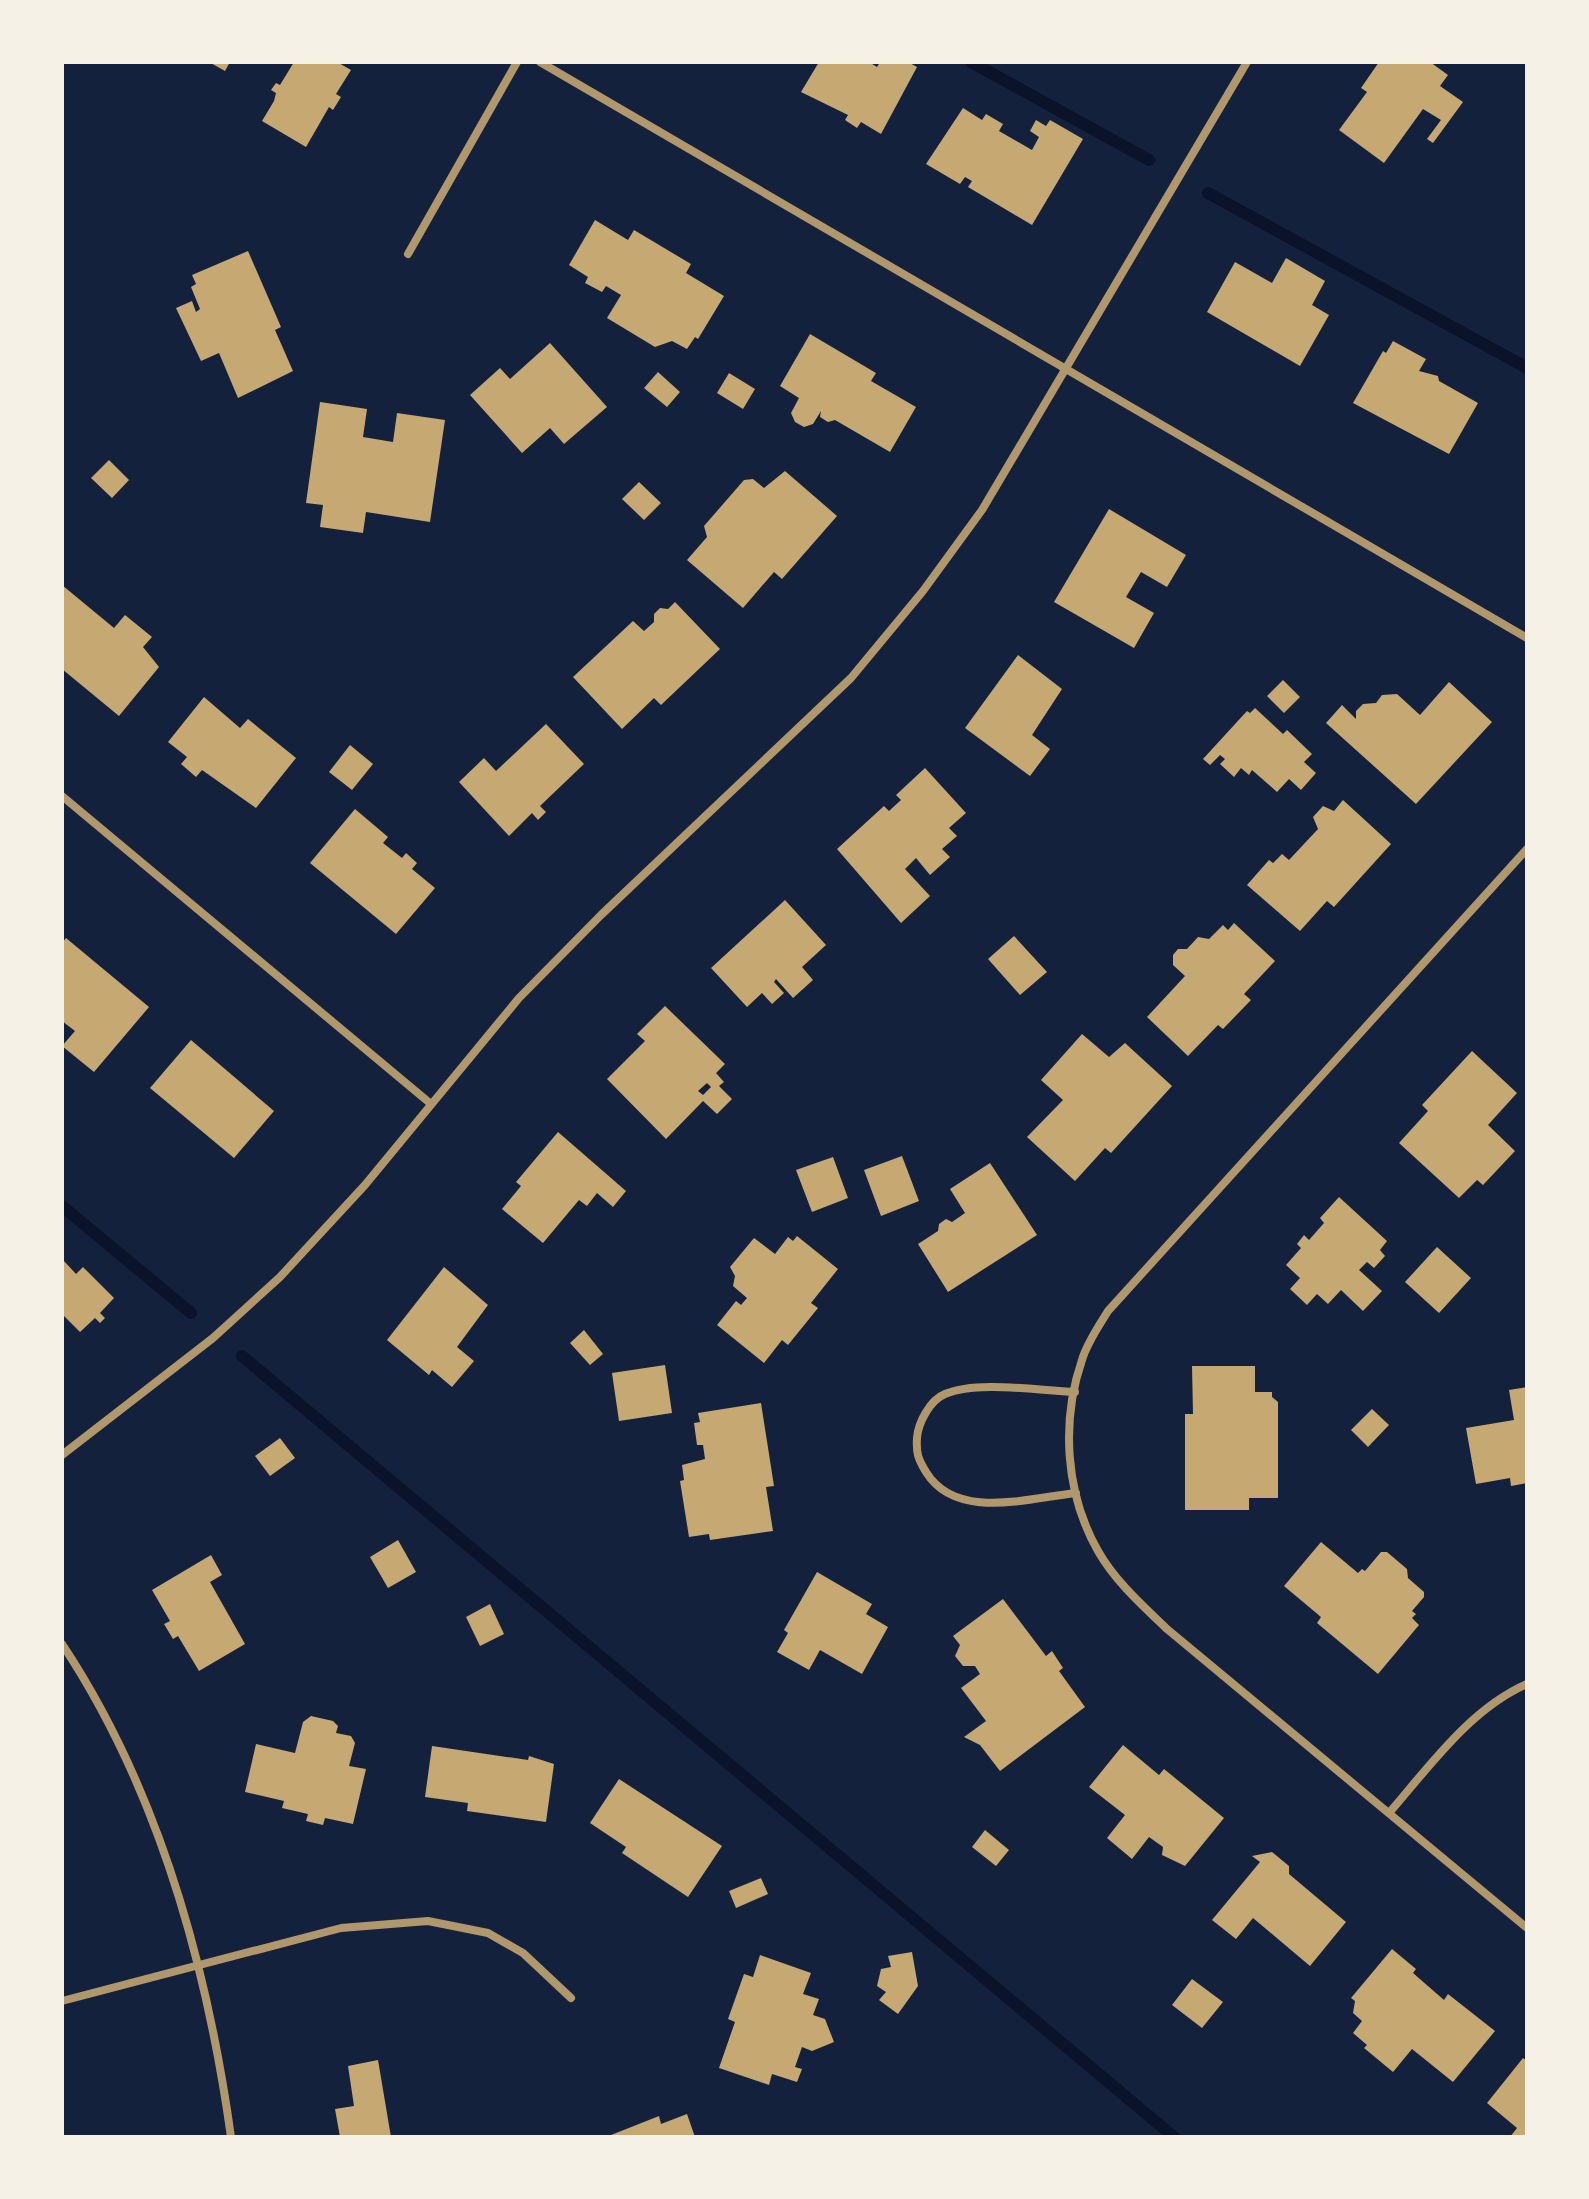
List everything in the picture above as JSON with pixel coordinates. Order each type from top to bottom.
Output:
[{"type":"street","points":[[408,254],[517,62]]},
{"type":"street","points":[[540,62],[1527,638]]},
{"type":"street","points":[[62,1455],[213,1338],[280,1277],[365,1185],[540,977],[851,678],[923,591],[982,510],[1247,62]]},
{"type":"street","points":[[62,796],[431,1104]]},
{"type":"street","points":[[1527,849],[1108,1311],[1082,1358],[1067,1439],[1076,1493],[1097,1550],[1124,1587],[1167,1629],[1527,1928]]},
{"type":"street","points":[[1075,1392],[975,1388],[943,1394],[918,1423],[916,1455],[933,1483],[954,1498],[987,1503],[1076,1493]]},
{"type":"street","points":[[62,1644],[85,1679],[147,1807],[199,1965],[231,2137]]},
{"type":"street","points":[[1389,1813],[1439,1754],[1487,1708],[1527,1684]]},
{"type":"street","points":[[62,2001],[341,1928],[428,1921],[488,1933],[523,1953],[571,1998]]},
{"type":"building","points":[[209,62],[230,62],[225,71]]},
{"type":"building","points":[[294,62],[337,62],[351,70],[336,94],[341,97],[333,110],[329,107],[306,147],[262,121],[274,101],[276,93],[271,90],[276,83],[280,85]]},
{"type":"building","points":[[819,62],[869,62],[877,67],[880,62],[908,62],[917,67],[881,134],[861,122],[857,128],[845,120],[848,115],[801,92]]},
{"type":"building","points":[[1379,62],[1430,62],[1448,75],[1440,86],[1463,102],[1433,143],[1427,139],[1441,120],[1423,109],[1384,163],[1339,130],[1367,92],[1361,88]]},
{"type":"building","points":[[963,108],[982,120],[986,114],[1003,124],[999,131],[1032,150],[1039,137],[1030,131],[1036,120],[1046,126],[1050,120],[1083,139],[1032,225],[968,187],[972,181],[965,177],[960,184],[926,164]]},
{"type":"building","points":[[595,220],[628,240],[634,230],[691,264],[686,273],[724,296],[698,339],[695,337],[687,349],[672,341],[655,347],[607,318],[621,295],[606,286],[602,292],[585,283],[588,277],[569,265]]},
{"type":"building","points":[[248,251],[281,327],[275,330],[293,371],[238,398],[219,353],[201,361],[176,308],[192,301],[196,312],[200,309],[191,287],[196,284],[192,275]]},
{"type":"building","points":[[1286,258],[1325,281],[1312,305],[1329,315],[1300,366],[1207,312],[1235,262],[1272,283]]},
{"type":"building","points":[[810,334],[876,373],[871,381],[916,407],[890,452],[835,420],[828,422],[820,417],[821,411],[813,424],[804,427],[795,422],[791,413],[799,398],[780,386]]},
{"type":"building","points":[[1393,341],[1426,359],[1419,371],[1438,376],[1439,381],[1478,403],[1449,454],[1353,403],[1383,351],[1386,353]]},
{"type":"building","points":[[550,343],[607,407],[564,444],[550,428],[522,453],[470,395],[500,368],[510,379]]},
{"type":"building","points":[[658,372],[680,392],[667,407],[644,388]]},
{"type":"building","points":[[729,373],[755,389],[743,409],[717,393]]},
{"type":"building","points":[[320,402],[367,409],[363,437],[393,442],[397,413],[445,420],[430,522],[366,512],[363,533],[320,527],[323,505],[306,503]]},
{"type":"building","points":[[109,460],[129,480],[112,498],[91,478]]},
{"type":"building","points":[[785,471],[837,516],[782,579],[774,572],[743,608],[687,560],[707,537],[704,526],[744,480],[753,479],[764,488]]},
{"type":"building","points":[[639,482],[661,503],[644,520],[622,499]]},
{"type":"building","points":[[1109,509],[1186,555],[1167,587],[1141,572],[1126,597],[1154,613],[1134,648],[1054,602]]},
{"type":"building","points":[[62,585],[114,628],[125,615],[152,637],[143,647],[159,667],[119,716],[62,669]]},
{"type":"building","points":[[675,602],[720,649],[661,705],[654,698],[622,729],[573,677],[633,621],[644,631],[654,622],[654,614],[660,608],[668,609]]},
{"type":"building","points":[[1018,655],[1062,689],[1032,735],[1050,749],[1030,776],[965,728]]},
{"type":"building","points":[[1283,680],[1300,697],[1284,713],[1267,696]]},
{"type":"building","points":[[1449,682],[1492,722],[1416,804],[1326,723],[1342,705],[1356,719],[1356,711],[1363,704],[1376,703],[1382,695],[1397,694],[1420,715]]},
{"type":"building","points":[[204,697],[240,728],[248,719],[296,758],[256,808],[202,770],[196,777],[181,764],[187,757],[168,742]]},
{"type":"building","points":[[1255,708],[1283,734],[1287,730],[1312,754],[1304,762],[1316,773],[1301,790],[1289,779],[1277,792],[1252,770],[1249,775],[1241,768],[1234,777],[1220,764],[1225,759],[1220,755],[1210,765],[1203,759],[1247,711],[1250,713]]},
{"type":"building","points":[[546,724],[584,764],[540,806],[546,812],[538,820],[532,813],[509,836],[459,782],[484,758],[496,771]]},
{"type":"building","points":[[350,745],[373,764],[352,790],[329,772]]},
{"type":"building","points":[[925,768],[966,813],[949,828],[957,836],[942,849],[950,857],[930,875],[916,858],[905,869],[930,896],[901,923],[837,849],[884,806],[889,811],[901,800],[896,795]]},
{"type":"building","points":[[1343,800],[1391,844],[1334,907],[1327,901],[1300,931],[1247,885],[1269,860],[1273,863],[1282,854],[1289,860],[1318,829],[1313,817],[1323,806],[1334,811]]},
{"type":"building","points":[[355,809],[388,837],[383,843],[402,858],[406,853],[417,863],[412,869],[435,888],[396,934],[310,863]]},
{"type":"building","points":[[785,900],[826,945],[802,967],[813,980],[793,998],[776,979],[774,982],[784,993],[772,1004],[762,993],[747,1007],[711,968]]},
{"type":"building","points":[[1234,923],[1275,961],[1244,994],[1251,1000],[1223,1029],[1218,1025],[1188,1056],[1147,1017],[1185,976],[1173,965],[1173,955],[1178,949],[1187,949],[1198,937],[1209,939],[1223,925],[1228,930]]},
{"type":"building","points":[[1014,936],[1047,972],[1020,995],[988,959]]},
{"type":"building","points":[[66,938],[149,1007],[94,1072],[62,1046],[75,1031],[62,1021],[62,943]]},
{"type":"building","points":[[665,1006],[725,1064],[716,1073],[724,1082],[719,1086],[732,1099],[717,1114],[703,1101],[666,1139],[607,1079],[645,1041],[637,1034]],"holes":[[[707,1083],[711,1087],[703,1095],[698,1091]]]},
{"type":"building","points":[[1082,1034],[1109,1057],[1125,1043],[1172,1086],[1111,1153],[1105,1148],[1075,1181],[1027,1137],[1063,1100],[1041,1080]]},
{"type":"building","points":[[191,1040],[274,1111],[234,1158],[150,1088]]},
{"type":"building","points":[[1472,1051],[1517,1093],[1488,1125],[1515,1151],[1483,1185],[1477,1180],[1459,1198],[1399,1143],[1428,1111],[1422,1105]]},
{"type":"building","points":[[558,1132],[626,1191],[613,1207],[597,1193],[587,1206],[579,1200],[543,1243],[502,1209],[521,1186],[516,1182]]},
{"type":"building","points":[[902,1156],[919,1201],[881,1216],[864,1170]]},
{"type":"building","points":[[833,1157],[848,1198],[812,1212],[796,1170]]},
{"type":"building","points":[[990,1163],[1037,1235],[948,1292],[918,1244],[938,1231],[939,1224],[946,1219],[952,1222],[965,1213],[950,1189]]},
{"type":"building","points":[[1339,1197],[1387,1241],[1380,1250],[1385,1256],[1374,1268],[1367,1262],[1359,1270],[1382,1291],[1363,1311],[1341,1290],[1328,1304],[1317,1294],[1307,1305],[1290,1289],[1300,1278],[1286,1265],[1301,1248],[1297,1244],[1304,1235],[1309,1240],[1324,1223],[1320,1218]]},
{"type":"building","points":[[797,1236],[838,1269],[811,1303],[818,1308],[788,1345],[782,1340],[764,1363],[717,1325],[736,1301],[741,1305],[747,1298],[733,1286],[735,1276],[730,1267],[754,1238],[775,1254],[788,1237],[793,1241]]},
{"type":"building","points":[[1437,1247],[1471,1278],[1439,1313],[1405,1282]]},
{"type":"building","points":[[64,1261],[76,1274],[83,1267],[114,1298],[100,1313],[105,1318],[100,1323],[95,1318],[80,1332],[62,1314]]},
{"type":"building","points":[[444,1267],[488,1305],[457,1347],[474,1361],[452,1387],[432,1370],[429,1375],[387,1340]]},
{"type":"building","points":[[584,1330],[603,1354],[590,1365],[570,1343]]},
{"type":"building","points":[[665,1365],[672,1413],[619,1421],[612,1373]]},
{"type":"building","points":[[1192,1366],[1255,1366],[1255,1392],[1272,1392],[1272,1397],[1278,1402],[1278,1498],[1249,1498],[1249,1510],[1185,1510],[1185,1414],[1193,1414]]},
{"type":"building","points":[[1527,1387],[1527,1483],[1511,1486],[1510,1478],[1476,1484],[1466,1428],[1514,1420],[1509,1390]]},
{"type":"building","points":[[761,1403],[774,1486],[766,1487],[773,1531],[710,1540],[709,1534],[689,1537],[680,1481],[684,1480],[682,1465],[705,1459],[703,1445],[697,1445],[694,1423],[700,1422],[698,1413]]},
{"type":"building","points":[[1372,1409],[1389,1425],[1368,1447],[1351,1430]]},
{"type":"building","points":[[280,1438],[295,1458],[270,1476],[255,1456]]},
{"type":"building","points":[[398,1540],[416,1572],[388,1588],[370,1557]]},
{"type":"building","points":[[1321,1542],[1358,1573],[1362,1569],[1365,1571],[1381,1552],[1387,1552],[1407,1569],[1408,1578],[1424,1592],[1424,1597],[1412,1611],[1416,1614],[1412,1618],[1419,1625],[1378,1674],[1317,1623],[1321,1617],[1284,1586]]},
{"type":"building","points":[[211,1555],[222,1575],[210,1582],[245,1644],[199,1671],[178,1636],[173,1639],[164,1624],[170,1621],[152,1590]]},
{"type":"building","points":[[817,1572],[872,1604],[866,1614],[888,1627],[862,1674],[820,1650],[809,1670],[777,1652],[788,1633],[784,1630]]},
{"type":"building","points":[[1003,1599],[1046,1656],[1052,1651],[1063,1668],[1059,1671],[1085,1707],[1000,1771],[980,1745],[964,1737],[986,1721],[961,1688],[980,1674],[975,1666],[963,1666],[955,1656],[960,1645],[953,1636]]},
{"type":"building","points":[[490,1604],[504,1634],[480,1646],[466,1617]]},
{"type":"building","points":[[311,1716],[333,1721],[338,1726],[336,1733],[351,1736],[355,1743],[349,1766],[366,1769],[353,1824],[325,1818],[323,1825],[306,1821],[308,1814],[282,1808],[284,1801],[245,1792],[256,1744],[295,1753],[303,1722]]},
{"type":"building","points":[[1123,1745],[1159,1775],[1164,1769],[1224,1818],[1185,1866],[1162,1855],[1163,1847],[1149,1837],[1132,1859],[1107,1838],[1125,1815],[1089,1787]]},
{"type":"building","points":[[432,1746],[528,1760],[529,1756],[554,1764],[546,1822],[467,1811],[468,1803],[425,1797]]},
{"type":"building","points":[[619,1779],[722,1846],[688,1897],[622,1853],[626,1847],[590,1823]]},
{"type":"building","points":[[985,1830],[1009,1850],[996,1866],[972,1847]]},
{"type":"building","points":[[1272,1852],[1289,1866],[1289,1874],[1346,1922],[1310,1966],[1253,1918],[1236,1939],[1212,1920],[1260,1862],[1252,1856]]},
{"type":"building","points":[[761,1878],[768,1894],[736,1908],[729,1891]]},
{"type":"building","points":[[1392,1949],[1416,1969],[1413,1973],[1444,2000],[1448,1994],[1495,2031],[1453,2082],[1412,2049],[1393,2072],[1364,2048],[1367,2045],[1353,2033],[1362,2021],[1353,2013],[1355,2001],[1351,1998]]},
{"type":"building","points":[[912,1952],[918,1986],[898,2014],[879,2000],[886,1992],[877,1986],[881,1969],[891,1967],[888,1956]]},
{"type":"building","points":[[760,1955],[811,1973],[803,1994],[819,1999],[813,2015],[825,2019],[834,2042],[812,2051],[802,2047],[795,2067],[802,2069],[797,2082],[772,2074],[769,2085],[719,2068],[735,2022],[728,2019],[744,1974],[753,1977]]},
{"type":"building","points":[[1192,1979],[1223,2002],[1202,2028],[1172,2005]]},
{"type":"building","points":[[1523,2058],[1527,2061],[1527,2137],[1510,2137],[1517,2128],[1487,2103]]},
{"type":"building","points":[[378,2060],[391,2137],[340,2137],[335,2109],[354,2106],[348,2066]]},
{"type":"building","points":[[687,2114],[695,2137],[606,2137],[659,2116],[661,2124]]},
{"type":"waterway","points":[[971,62],[1149,160]]},
{"type":"waterway","points":[[1208,193],[1527,368]]},
{"type":"waterway","points":[[62,1206],[191,1313]]},
{"type":"waterway","points":[[242,1356],[1174,2137]]}]
